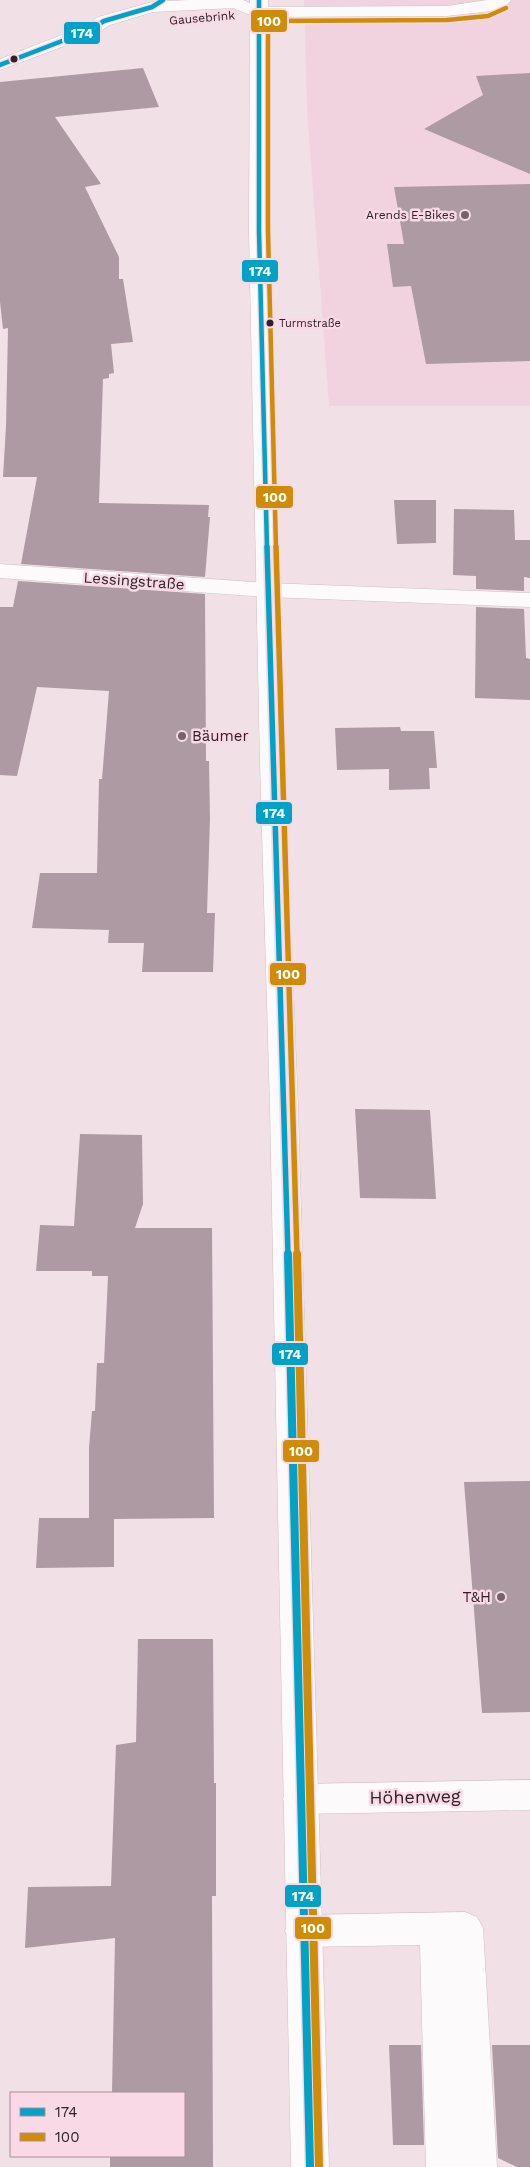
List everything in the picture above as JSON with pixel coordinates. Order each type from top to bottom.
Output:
[{"type":"main road","points":[[310,2167],[284,1097],[272,763],[260,240],[259,6],[447,12],[486,7],[502,0]]},
{"type":"main road","name":"Gausebrink","points":[[0,65],[88,31],[104,21],[158,4],[234,4],[259,6]]},
{"type":"main road","name":"Gausebrink","points":[[88,31],[155,22],[224,19],[259,6]]},
{"type":"main road","name":"Lessingstraße","points":[[0,571],[268,590]]},
{"type":"main road","points":[[268,590],[530,600]]},
{"type":"main road","name":"Höhenweg","points":[[300,1798],[530,1795]]},
{"type":"main road","points":[[303,1931],[465,1928],[478,2167]]},
{"type":"main road","points":[[437,1929],[445,2167]]},
{"type":"shaded area","points":[[304,0],[530,0],[530,406],[329,406],[307,110]]},
{"type":"building","points":[[143,68],[159,107],[55,117],[101,184],[85,187],[119,257],[119,279],[123,279],[133,342],[111,344],[114,373],[109,374],[109,378],[103,379],[99,503],[209,505],[208,517],[210,517],[205,577],[21,564],[37,477],[3,477],[8,328],[3,329],[0,302],[0,82]]},
{"type":"building","points":[[530,73],[530,174],[424,129],[483,95],[476,76]]},
{"type":"building","name":"Arends E-Bikes","points":[[530,184],[530,361],[426,364],[411,286],[393,287],[387,244],[404,244],[394,187]]},
{"type":"building","points":[[394,500],[436,500],[436,543],[397,544]]},
{"type":"building","points":[[454,509],[514,510],[515,540],[530,540],[530,578],[524,577],[524,591],[476,589],[476,576],[453,575]]},
{"type":"building","points":[[18,581],[205,594],[206,761],[209,761],[210,819],[207,913],[215,913],[213,972],[142,972],[144,943],[108,943],[109,930],[32,928],[40,873],[97,873],[99,779],[102,779],[109,691],[37,687],[17,776],[0,775],[0,607],[13,607]]},
{"type":"building","points":[[476,607],[524,609],[526,658],[530,659],[530,700],[475,698]]},
{"type":"building","points":[[400,727],[401,731],[434,731],[437,768],[429,768],[430,789],[389,790],[389,769],[337,770],[335,728]]},
{"type":"building","points":[[355,1109],[430,1110],[436,1199],[360,1198]]},
{"type":"building","points":[[80,1134],[142,1135],[143,1204],[135,1228],[212,1228],[214,1518],[114,1519],[114,1567],[36,1568],[39,1518],[89,1518],[89,1448],[92,1411],[95,1411],[97,1363],[104,1363],[108,1276],[92,1276],[92,1271],[36,1271],[40,1225],[74,1226]]},
{"type":"building","name":"T&H","points":[[530,1481],[530,1712],[482,1713],[464,1482]]},
{"type":"building","points":[[138,1639],[213,1639],[216,1896],[212,1896],[213,2167],[110,2167],[110,2157],[185,2157],[185,2092],[112,2092],[115,1938],[25,1948],[28,1887],[111,1886],[116,1745],[136,1742]]},
{"type":"building","points":[[389,2045],[421,2045],[424,2145],[393,2145]]},
{"type":"building","points":[[492,2045],[530,2045],[530,2167],[517,2167],[498,2158]]},
{"type":"transit line","name":"174","points":[[0,65],[88,31],[104,21],[152,7],[163,0]]},
{"type":"transit line","name":"174","points":[[259,0],[259,231],[272,763],[284,1107],[310,2167]]},
{"type":"transit line","name":"100","points":[[319,2167],[293,1107],[281,763],[268,231],[268,21],[447,20],[488,16],[506,8]]},
{"type":"place","name":"Arends E-Bikes","points":[[465,215]]},
{"type":"place","name":"Turmstraße","points":[[270,323]]},
{"type":"place","name":"Bäumer","points":[[182,736]]},
{"type":"place","name":"T&H","points":[[501,1597]]}]
